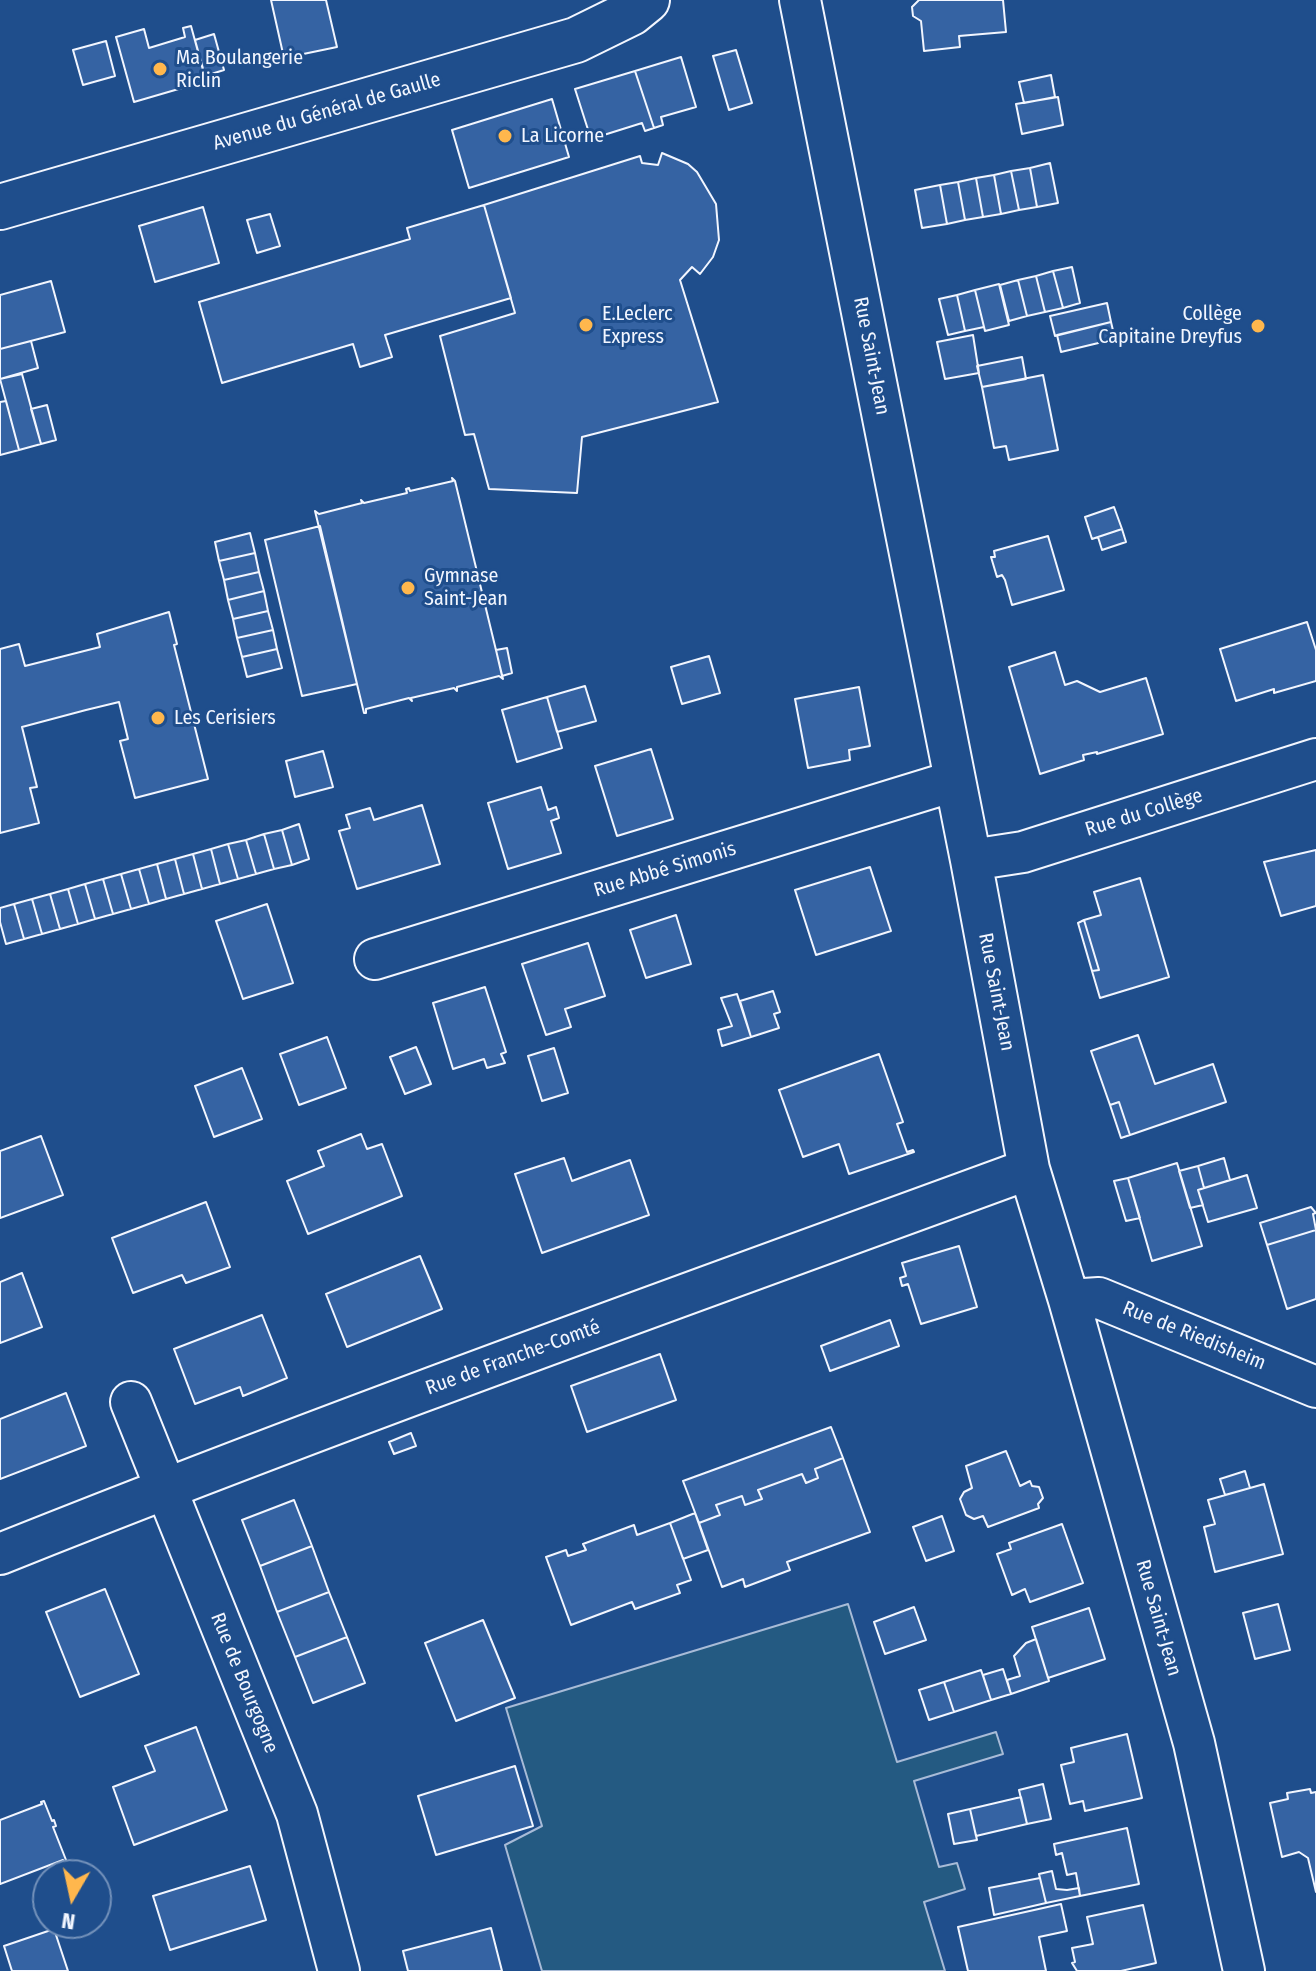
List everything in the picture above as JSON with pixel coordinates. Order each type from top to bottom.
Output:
[{"type":"main road","name":"Avenue du Général de Gaulle","points":[[0,207],[576,40],[631,13],[647,0]]},
{"type":"street","name":"Rue Saint-Jean","points":[[800,0],[971,860],[1029,1169],[1194,1743],[1244,1971]]},
{"type":"street","name":"Rue du Collège","points":[[971,860],[1023,852],[1316,759]]},
{"type":"street","name":"Rue Abbé Simonis","points":[[375,959],[954,781]]},
{"type":"street","name":"Rue de Franche-Comté","points":[[0,1554],[551,1343],[1029,1169]]},
{"type":"street","name":"Rue de Riedisheim","points":[[1069,1300],[1099,1298],[1316,1387]]},
{"type":"street","name":"Rue de Bourgogne","points":[[131,1402],[297,1814],[339,1971]]},
{"type":"shaded area","points":[[848,1604],[897,1762],[996,1732],[1003,1754],[914,1781],[939,1867],[957,1863],[965,1889],[924,1902],[945,1971],[542,1971],[505,1845],[542,1826],[506,1708]]},
{"type":"building","points":[[271,0],[326,0],[337,47],[284,58]]},
{"type":"building","points":[[919,0],[1003,0],[1006,32],[959,36],[960,47],[924,51],[921,21],[913,16],[912,7]]},
{"type":"building","points":[[191,26],[206,81],[134,102],[116,37],[144,29],[149,48],[185,37],[183,28]]},
{"type":"building","points":[[214,34],[224,70],[205,76],[195,40]]},
{"type":"building","points":[[106,41],[115,76],[83,85],[73,50]]},
{"type":"building","points":[[736,50],[752,103],[729,110],[713,56]]},
{"type":"building","points":[[681,57],[696,107],[661,117],[663,125],[654,128],[635,71]]},
{"type":"building","points":[[635,71],[654,128],[645,131],[642,123],[591,139],[575,89]]},
{"type":"building","points":[[1051,75],[1055,97],[1024,103],[1019,82]]},
{"type":"building","points":[[1058,97],[1063,125],[1022,134],[1016,104]]},
{"type":"building","points":[[552,99],[569,157],[469,188],[452,130]]},
{"type":"building","name":"E.Leclerc Express","points":[[662,153],[688,164],[697,172],[716,204],[719,240],[713,257],[700,274],[692,267],[680,280],[718,402],[582,437],[577,493],[489,489],[474,434],[465,435],[440,336],[515,313],[484,205],[640,156],[642,163],[658,165]]},
{"type":"building","points":[[1050,163],[1058,203],[1037,207],[1030,168]]},
{"type":"building","points":[[1030,168],[1037,207],[1019,210],[1011,171]]},
{"type":"building","points":[[1011,171],[1019,210],[1001,214],[994,175]]},
{"type":"building","points":[[994,175],[1001,214],[983,217],[976,178]]},
{"type":"building","points":[[976,178],[983,217],[965,220],[958,182]]},
{"type":"building","points":[[958,182],[965,220],[947,224],[940,185]]},
{"type":"building","points":[[940,185],[947,224],[922,228],[915,190]]},
{"type":"building","points":[[484,205],[511,298],[385,335],[392,357],[360,367],[353,344],[222,383],[199,302],[410,239],[407,228]]},
{"type":"building","points":[[203,207],[219,263],[155,282],[139,226]]},
{"type":"building","points":[[270,214],[280,246],[257,253],[247,220]]},
{"type":"building","points":[[1072,267],[1080,303],[1063,308],[1053,271]]},
{"type":"building","points":[[1053,271],[1063,308],[1045,312],[1036,276]]},
{"type":"building","points":[[1036,276],[1045,312],[1027,316],[1018,280]]},
{"type":"building","points":[[1018,280],[1027,316],[1009,321],[1000,285]]},
{"type":"building","points":[[51,281],[65,332],[0,349],[0,295]]},
{"type":"building","points":[[999,284],[1009,325],[985,331],[975,290]]},
{"type":"building","points":[[975,290],[984,327],[965,331],[957,295]]},
{"type":"building","points":[[957,295],[965,331],[948,335],[939,299]]},
{"type":"building","points":[[1107,303],[1111,322],[1055,336],[1050,316]]},
{"type":"building","points":[[1111,322],[1115,339],[1061,352],[1057,335]]},
{"type":"building","points":[[973,335],[979,373],[945,379],[937,342]]},
{"type":"building","points":[[31,341],[38,368],[0,379],[0,349]]},
{"type":"building","points":[[1022,357],[1026,379],[982,387],[977,366]]},
{"type":"building","points":[[22,374],[41,444],[19,450],[0,379]]},
{"type":"building","points":[[1043,375],[1058,450],[1009,460],[1006,446],[994,448],[982,387]]},
{"type":"building","points":[[6,401],[19,450],[0,455],[0,402]]},
{"type":"building","points":[[47,405],[56,440],[41,444],[31,409]]},
{"type":"building","name":"Gymnase Saint-Jean","points":[[452,478],[455,481],[503,679],[499,676],[457,687],[457,691],[454,688],[411,698],[412,701],[409,698],[366,709],[364,713],[315,511],[319,514],[362,503],[361,500],[364,503],[407,493],[406,489],[409,488],[410,491],[453,481]]},
{"type":"building","points":[[1114,507],[1122,529],[1092,539],[1085,517]]},
{"type":"building","points":[[320,526],[357,684],[302,696],[265,540]]},
{"type":"building","points":[[1122,529],[1126,542],[1102,550],[1098,537]]},
{"type":"building","points":[[250,533],[255,553],[219,561],[215,542]]},
{"type":"building","points":[[1048,536],[1064,590],[1012,605],[1005,580],[1002,575],[997,577],[991,557],[995,557],[994,551]]},
{"type":"building","points":[[255,553],[259,572],[224,580],[219,561]]},
{"type":"building","points":[[259,572],[264,591],[228,600],[224,580]]},
{"type":"building","points":[[264,591],[268,611],[233,619],[228,600]]},
{"type":"building","points":[[268,611],[273,630],[237,638],[233,619]]},
{"type":"building","name":"Les Cerisiers","points":[[169,612],[177,644],[174,645],[208,779],[135,798],[120,741],[128,739],[119,702],[86,710],[22,727],[37,787],[30,788],[39,823],[0,833],[0,649],[19,644],[25,666],[100,647],[97,634]]},
{"type":"building","points":[[1307,622],[1316,650],[1316,681],[1274,693],[1274,689],[1236,701],[1220,649]]},
{"type":"building","points":[[273,630],[277,649],[242,657],[237,638]]},
{"type":"building","points":[[507,648],[512,673],[502,676],[496,650]]},
{"type":"building","points":[[277,649],[282,668],[247,677],[242,657]]},
{"type":"building","points":[[1055,652],[1065,685],[1077,681],[1100,692],[1146,678],[1163,734],[1097,754],[1083,755],[1084,760],[1040,774],[1009,667]]},
{"type":"building","points":[[709,656],[720,693],[682,704],[671,667]]},
{"type":"building","points":[[585,686],[596,721],[557,732],[547,697]]},
{"type":"building","points":[[859,687],[870,746],[849,750],[850,760],[808,768],[795,699]]},
{"type":"building","points":[[547,697],[562,748],[517,762],[502,710]]},
{"type":"building","points":[[651,749],[673,819],[617,836],[595,766]]},
{"type":"building","points":[[323,751],[333,787],[295,797],[286,761]]},
{"type":"building","points":[[541,787],[548,810],[556,807],[559,818],[551,821],[561,853],[508,869],[488,803]]},
{"type":"building","points":[[422,805],[440,864],[357,889],[339,831],[350,828],[346,815],[370,808],[374,820]]},
{"type":"building","points":[[299,824],[309,859],[292,865],[282,830]]},
{"type":"building","points":[[282,830],[292,865],[274,869],[264,834]]},
{"type":"building","points":[[264,834],[274,869],[256,874],[246,840]]},
{"type":"building","points":[[246,840],[256,874],[238,879],[228,844]]},
{"type":"building","points":[[228,844],[238,879],[220,884],[211,849]]},
{"type":"building","points":[[211,849],[220,884],[202,889],[193,854]]},
{"type":"building","points":[[1316,850],[1316,906],[1281,916],[1264,862]]},
{"type":"building","points":[[193,854],[202,889],[184,894],[175,859]]},
{"type":"building","points":[[175,859],[184,894],[166,899],[157,864]]},
{"type":"building","points":[[157,864],[166,899],[149,904],[139,869]]},
{"type":"building","points":[[870,867],[891,931],[816,955],[795,890]]},
{"type":"building","points":[[139,869],[149,904],[131,909],[121,874]]},
{"type":"building","points":[[121,874],[131,909],[113,914],[103,879]]},
{"type":"building","points":[[1140,878],[1169,977],[1100,998],[1092,971],[1099,970],[1084,920],[1101,915],[1094,892]]},
{"type":"building","points":[[103,879],[113,914],[95,919],[85,884]]},
{"type":"building","points":[[85,884],[95,919],[78,924],[68,889]]},
{"type":"building","points":[[68,889],[78,924],[60,929],[50,894]]},
{"type":"building","points":[[50,894],[60,929],[42,934],[32,899]]},
{"type":"building","points":[[32,899],[42,934],[24,939],[14,904]]},
{"type":"building","points":[[14,904],[24,939],[6,944],[0,908]]},
{"type":"building","points":[[267,904],[293,983],[243,999],[216,921]]},
{"type":"building","points":[[676,915],[691,964],[646,978],[630,930]]},
{"type":"building","points":[[1084,920],[1099,970],[1092,971],[1078,923]]},
{"type":"building","points":[[588,943],[605,996],[565,1009],[571,1027],[546,1035],[522,964]]},
{"type":"building","points":[[485,987],[506,1052],[501,1054],[505,1063],[487,1068],[484,1059],[453,1069],[433,1003]]},
{"type":"building","points":[[773,991],[780,1012],[774,1014],[779,1028],[751,1037],[740,1001]]},
{"type":"building","points":[[737,994],[751,1037],[722,1046],[718,1030],[732,1026],[721,998]]},
{"type":"building","points":[[1138,1035],[1155,1084],[1213,1064],[1226,1102],[1130,1135],[1119,1102],[1110,1105],[1091,1051]]},
{"type":"building","points":[[327,1037],[346,1088],[299,1105],[280,1054]]},
{"type":"building","points":[[416,1047],[431,1084],[405,1094],[390,1057]]},
{"type":"building","points":[[554,1048],[568,1093],[542,1101],[528,1056]]},
{"type":"building","points":[[879,1054],[903,1122],[897,1124],[907,1152],[914,1152],[849,1174],[839,1144],[803,1157],[779,1090]]},
{"type":"building","points":[[242,1068],[262,1119],[214,1137],[195,1086]]},
{"type":"building","points":[[1119,1102],[1130,1135],[1121,1138],[1110,1105]]},
{"type":"building","points":[[361,1134],[367,1149],[382,1144],[402,1196],[308,1234],[287,1181],[324,1166],[318,1151]]},
{"type":"building","points":[[41,1136],[63,1195],[0,1218],[0,1151]]},
{"type":"building","points":[[564,1158],[572,1181],[630,1160],[649,1215],[542,1253],[515,1174]]},
{"type":"building","points":[[1224,1158],[1230,1180],[1204,1188],[1198,1166]]},
{"type":"building","points":[[1177,1163],[1202,1246],[1152,1261],[1128,1178]]},
{"type":"building","points":[[1198,1166],[1204,1188],[1198,1190],[1203,1205],[1190,1208],[1179,1171]]},
{"type":"building","points":[[1247,1175],[1257,1208],[1208,1222],[1198,1190]]},
{"type":"building","points":[[1128,1178],[1140,1218],[1126,1221],[1114,1181]]},
{"type":"building","points":[[206,1202],[230,1267],[186,1283],[182,1275],[133,1293],[112,1238]]},
{"type":"building","points":[[1311,1207],[1316,1213],[1313,1214],[1316,1230],[1267,1245],[1260,1223]]},
{"type":"building","points":[[1316,1230],[1316,1299],[1287,1309],[1267,1245]]},
{"type":"building","points":[[959,1246],[977,1307],[921,1324],[908,1284],[902,1286],[900,1278],[906,1276],[902,1263]]},
{"type":"building","points":[[420,1256],[442,1309],[347,1347],[326,1294]]},
{"type":"building","points":[[22,1273],[42,1327],[0,1343],[0,1282]]},
{"type":"building","points":[[262,1315],[287,1378],[243,1396],[240,1387],[195,1404],[174,1349]]},
{"type":"building","points":[[890,1320],[899,1346],[830,1371],[821,1346]]},
{"type":"building","points":[[660,1354],[676,1400],[587,1432],[571,1386]]},
{"type":"building","points":[[66,1393],[86,1446],[0,1479],[0,1419]]},
{"type":"building","points":[[831,1427],[843,1458],[815,1469],[818,1478],[806,1483],[802,1474],[758,1490],[762,1499],[745,1505],[742,1496],[716,1505],[720,1515],[699,1523],[683,1481]]},
{"type":"building","points":[[411,1433],[416,1446],[394,1454],[389,1442]]},
{"type":"building","points":[[1006,1451],[1020,1486],[1030,1481],[1032,1486],[1039,1487],[1043,1498],[1038,1504],[1039,1508],[988,1527],[983,1516],[974,1519],[966,1515],[960,1499],[964,1492],[972,1488],[966,1466]]},
{"type":"building","points":[[843,1458],[870,1532],[787,1562],[790,1570],[745,1587],[743,1579],[722,1587],[699,1523],[720,1515],[716,1505],[742,1496],[745,1505],[762,1499],[758,1490],[802,1474],[806,1483],[818,1478],[815,1469]]},
{"type":"building","points":[[1245,1471],[1250,1488],[1225,1495],[1220,1479]]},
{"type":"building","points":[[1264,1484],[1283,1554],[1215,1572],[1204,1527],[1215,1524],[1208,1500]]},
{"type":"building","points":[[294,1500],[312,1546],[260,1566],[242,1520]]},
{"type":"building","points":[[695,1513],[708,1550],[683,1559],[670,1523]]},
{"type":"building","points":[[942,1516],[954,1551],[926,1561],[913,1527]]},
{"type":"building","points":[[670,1523],[691,1580],[677,1585],[680,1593],[635,1609],[632,1602],[571,1625],[546,1557],[566,1550],[568,1556],[586,1550],[583,1544],[634,1525],[637,1535]]},
{"type":"building","points":[[1062,1524],[1083,1583],[1030,1602],[1025,1589],[1012,1595],[997,1554],[1011,1549],[1009,1543]]},
{"type":"building","points":[[312,1546],[329,1592],[277,1612],[260,1566]]},
{"type":"building","points":[[105,1589],[139,1674],[80,1697],[46,1612]]},
{"type":"building","points":[[329,1592],[347,1637],[295,1657],[277,1612]]},
{"type":"building","points":[[1278,1604],[1290,1650],[1255,1659],[1243,1613]]},
{"type":"building","points":[[914,1607],[926,1640],[885,1654],[874,1622]]},
{"type":"building","points":[[1089,1608],[1105,1659],[1048,1678],[1032,1627]]},
{"type":"building","points":[[483,1620],[515,1698],[456,1721],[425,1643]]},
{"type":"building","points":[[347,1637],[365,1683],[313,1703],[295,1657]]},
{"type":"building","points":[[1036,1639],[1049,1681],[1011,1694],[1007,1680],[1020,1676],[1014,1656],[1026,1643]]},
{"type":"building","points":[[1003,1669],[1011,1694],[991,1700],[983,1675]]},
{"type":"building","points":[[981,1670],[991,1700],[954,1712],[944,1682]]},
{"type":"building","points":[[944,1682],[954,1712],[929,1720],[919,1690]]},
{"type":"building","points":[[196,1727],[227,1810],[134,1845],[113,1787],[155,1771],[145,1746]]},
{"type":"building","points":[[1127,1734],[1142,1798],[1085,1811],[1083,1801],[1070,1804],[1061,1765],[1074,1762],[1071,1748]]},
{"type":"building","points":[[515,1766],[533,1826],[436,1855],[418,1796]]},
{"type":"building","points":[[1043,1784],[1051,1819],[1027,1824],[1019,1790]]},
{"type":"building","points":[[1310,1789],[1311,1793],[1316,1792],[1316,1892],[1308,1858],[1299,1852],[1282,1857],[1270,1803],[1288,1799],[1287,1793]]},
{"type":"building","points":[[1021,1797],[1027,1824],[976,1836],[970,1809]]},
{"type":"building","points":[[44,1801],[54,1820],[56,1826],[53,1827],[66,1859],[32,1859],[32,1872],[0,1884],[0,1820]]},
{"type":"building","points":[[970,1809],[977,1840],[954,1844],[948,1814]]},
{"type":"building","points":[[1127,1828],[1139,1884],[1080,1896],[1076,1873],[1067,1875],[1062,1853],[1056,1855],[1054,1844]]},
{"type":"building","points":[[250,1866],[266,1920],[170,1950],[153,1896]]},
{"type":"building","points":[[1052,1871],[1056,1889],[1079,1888],[1080,1896],[1046,1903],[1039,1874]]},
{"type":"building","points":[[1040,1878],[1046,1903],[994,1915],[989,1888]]},
{"type":"building","points":[[1061,1904],[1067,1931],[1039,1937],[1046,1971],[968,1971],[958,1927]]},
{"type":"building","points":[[1143,1905],[1156,1963],[1121,1971],[1077,1971],[1072,1963],[1075,1962],[1072,1948],[1093,1944],[1087,1917]]},
{"type":"building","points":[[491,1928],[502,1971],[408,1971],[403,1951]]},
{"type":"building","points":[[32,1936],[32,1939],[57,1939],[68,1971],[12,1971],[4,1946]]},
{"type":"place","name":"Ma Boulangerie Riclin","points":[[160,69]]},
{"type":"place","name":"La Licorne","points":[[505,136]]},
{"type":"place","name":"E.Leclerc Express","points":[[586,325]]},
{"type":"place","name":"Collège Capitaine Dreyfus","points":[[1258,326]]},
{"type":"place","name":"Gymnase Saint-Jean","points":[[408,588]]},
{"type":"place","name":"Les Cerisiers","points":[[158,718]]}]
